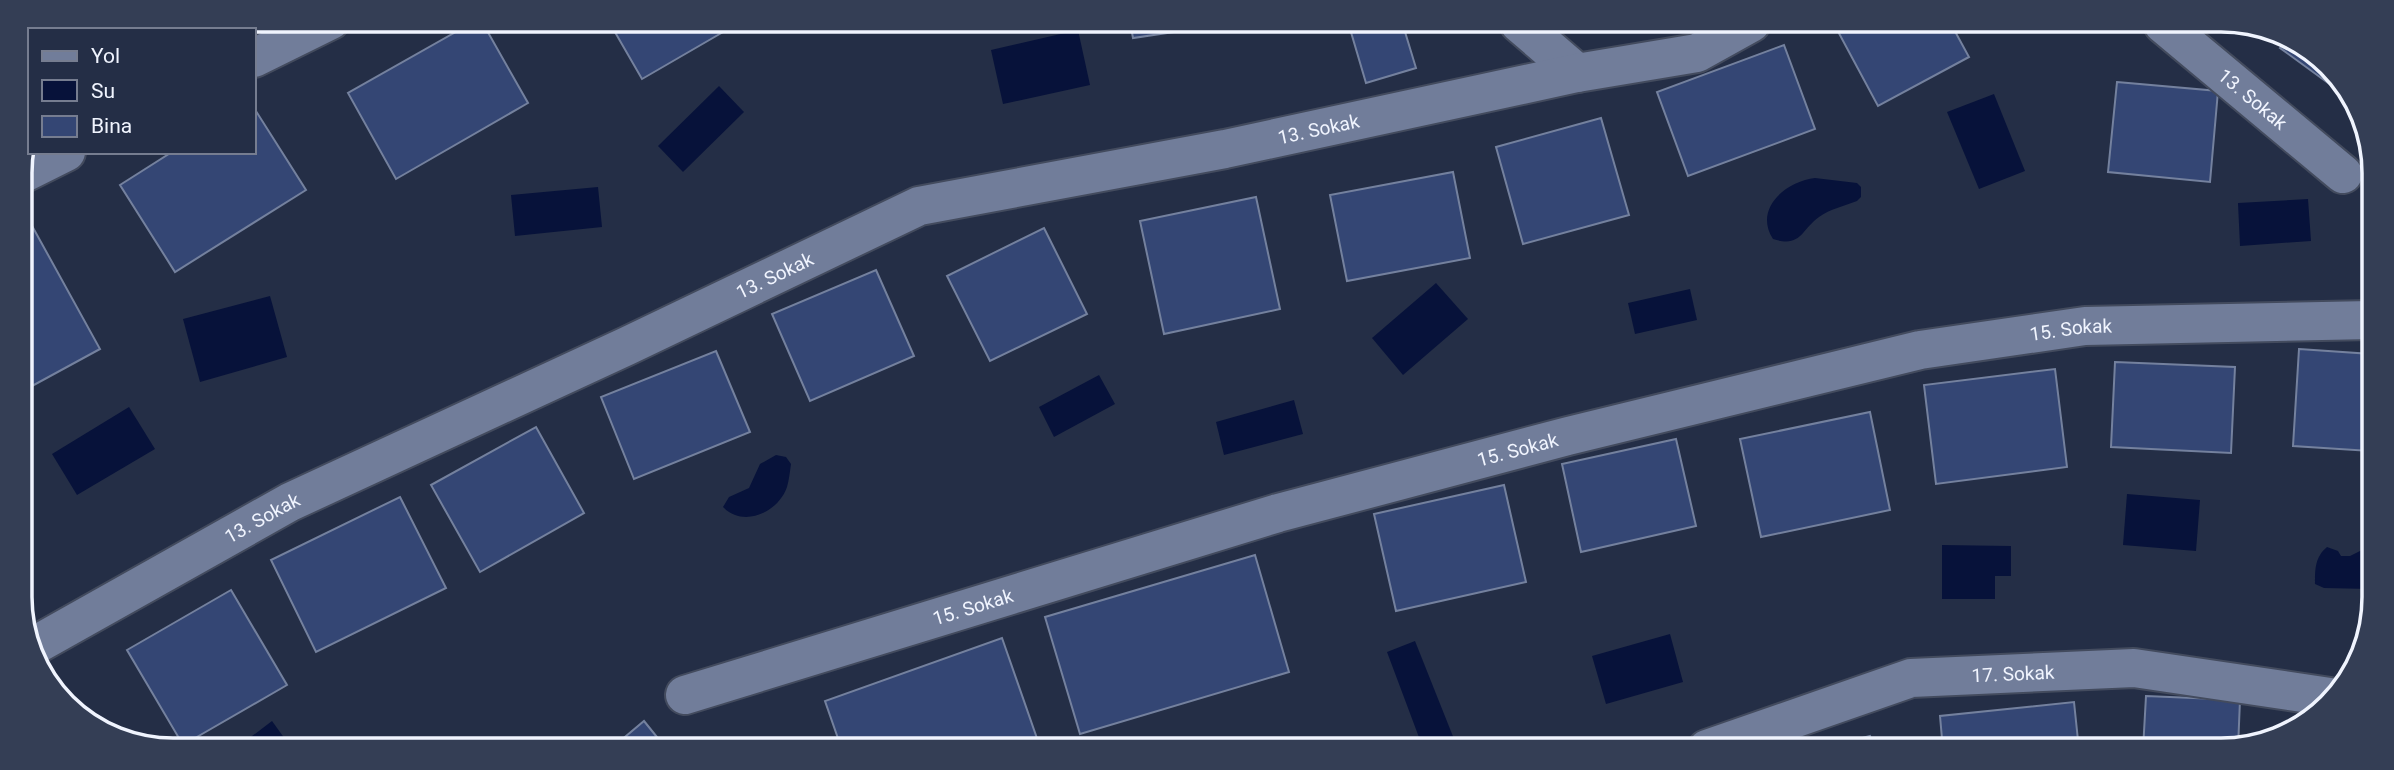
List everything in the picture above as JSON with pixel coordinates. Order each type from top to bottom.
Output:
[{"type":"street","points":[[256,57],[307,32]]},
{"type":"street","points":[[1529,32],[1577,73]]},
{"type":"street","name":"13. Sokak","points":[[39,643],[290,502],[627,346],[919,206],[1225,149],[1577,73],[1697,52],[1734,32]]},
{"type":"street","name":"13. Sokak","points":[[2173,32],[2343,174]]},
{"type":"street","points":[[32,170],[62,154]]},
{"type":"street","name":"15. Sokak","points":[[685,695],[1278,513],[1568,436],[1920,350],[2085,326],[2362,320]]},
{"type":"street","name":"17. Sokak","points":[[1739,738],[1911,678],[2134,668],[2321,696]]},
{"type":"water","points":[[1078,32],[1090,85],[1003,104],[991,50]]},
{"type":"water","points":[[719,86],[744,112],[683,172],[658,146]]},
{"type":"water","points":[[1994,94],[2025,171],[1979,189],[1947,112]]},
{"type":"water","points":[[1815,178],[1857,183],[1861,187],[1861,197],[1823,214],[1795,239],[1773,239],[1767,217],[1776,198],[1794,184]]},
{"type":"water","points":[[598,187],[602,227],[515,236],[511,195]]},
{"type":"water","points":[[2308,199],[2311,241],[2240,246],[2238,203]]},
{"type":"water","points":[[1436,283],[1468,319],[1403,375],[1372,338]]},
{"type":"water","points":[[1690,289],[1697,320],[1635,334],[1628,303]]},
{"type":"water","points":[[270,296],[287,357],[200,382],[183,319]]},
{"type":"water","points":[[1099,375],[1115,404],[1054,437],[1039,407]]},
{"type":"water","points":[[1294,400],[1303,434],[1224,455],[1216,422]]},
{"type":"water","points":[[129,407],[155,449],[77,495],[52,454]]},
{"type":"water","points":[[776,455],[786,457],[791,464],[787,487],[776,504],[759,515],[750,517],[731,513],[723,507],[729,497],[749,488],[760,464]]},
{"type":"water","points":[[2127,494],[2200,500],[2196,551],[2123,545]]},
{"type":"water","points":[[1942,545],[2011,546],[2011,576],[1995,576],[1995,599],[1942,599]]},
{"type":"water","points":[[2327,547],[2338,551],[2341,556],[2350,556],[2362,550],[2362,589],[2324,588],[2315,584],[2318,559]]},
{"type":"water","points":[[1670,634],[1683,682],[1606,704],[1592,656]]},
{"type":"water","points":[[1415,641],[1454,738],[1419,738],[1387,652]]},
{"type":"water","points":[[272,721],[284,738],[250,738]]},
{"type":"building","points":[[456,32],[488,32],[528,103],[396,179],[348,93]]},
{"type":"building","points":[[615,32],[723,32],[642,79]]},
{"type":"building","points":[[1132,32],[1174,32],[1133,38]]},
{"type":"building","points":[[1351,32],[1405,32],[1416,68],[1366,83]]},
{"type":"building","points":[[1838,32],[1955,32],[1969,57],[1878,106]]},
{"type":"building","points":[[1784,45],[1815,129],[1688,176],[1657,92]]},
{"type":"building","points":[[2282,45],[2300,55],[2332,86],[2280,48]]},
{"type":"building","points":[[2117,82],[2218,91],[2210,182],[2108,172]]},
{"type":"building","points":[[256,111],[306,190],[175,272],[120,185],[169,154],[256,154]]},
{"type":"building","points":[[1601,118],[1629,215],[1523,244],[1496,147]]},
{"type":"building","points":[[1453,172],[1470,258],[1347,281],[1330,195]]},
{"type":"building","points":[[1256,197],[1280,309],[1164,334],[1140,221]]},
{"type":"building","points":[[32,226],[100,349],[32,386]]},
{"type":"building","points":[[1044,228],[1087,314],[990,361],[947,276]]},
{"type":"building","points":[[876,270],[914,356],[810,401],[772,314]]},
{"type":"building","points":[[2299,349],[2362,353],[2362,450],[2293,446]]},
{"type":"building","points":[[716,351],[750,432],[634,479],[601,397]]},
{"type":"building","points":[[2115,362],[2235,367],[2231,453],[2111,447]]},
{"type":"building","points":[[2055,369],[2067,467],[1936,484],[1924,385]]},
{"type":"building","points":[[1870,412],[1890,510],[1761,537],[1740,439]]},
{"type":"building","points":[[536,427],[584,513],[480,572],[431,485]]},
{"type":"building","points":[[1676,439],[1696,526],[1581,552],[1562,464]]},
{"type":"building","points":[[1504,485],[1526,582],[1396,611],[1374,514]]},
{"type":"building","points":[[400,497],[446,588],[316,652],[271,560]]},
{"type":"building","points":[[1255,555],[1289,672],[1080,734],[1045,617]]},
{"type":"building","points":[[231,590],[287,685],[195,738],[179,738],[127,650]]},
{"type":"building","points":[[1002,638],[1037,738],[838,738],[825,701]]},
{"type":"building","points":[[2146,696],[2240,700],[2238,737],[2144,738]]},
{"type":"building","points":[[2074,702],[2078,738],[1942,738],[1940,716]]},
{"type":"building","points":[[644,721],[658,738],[624,738]]}]
